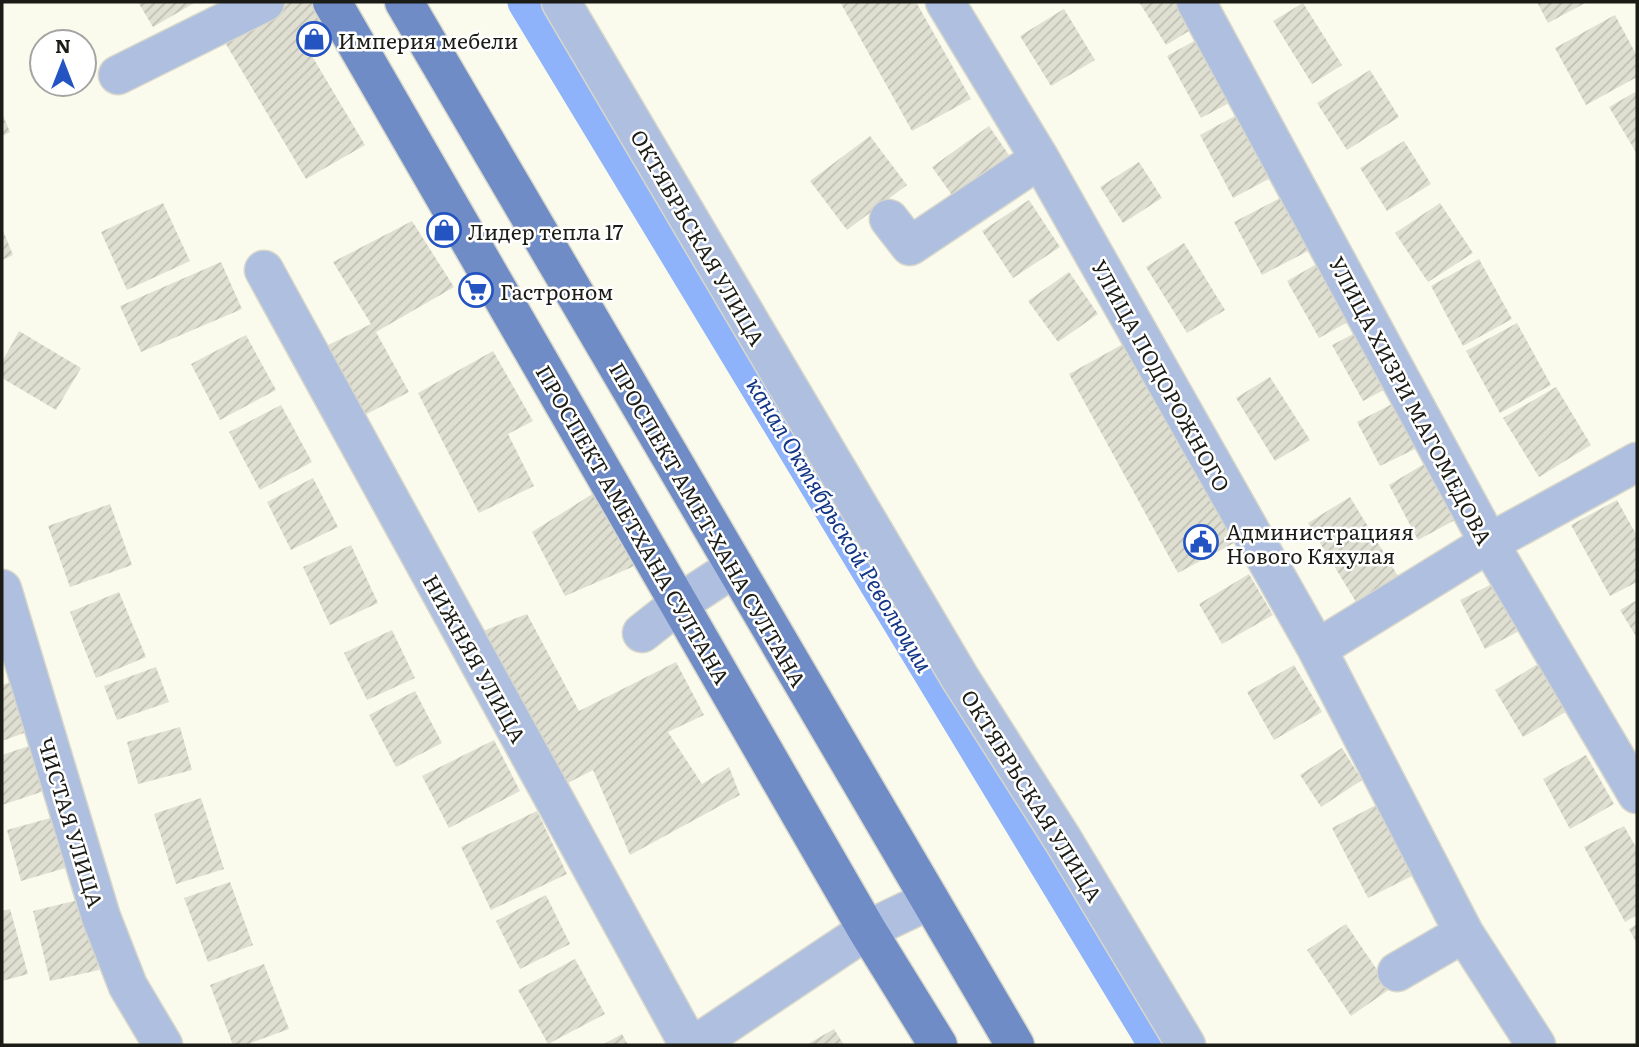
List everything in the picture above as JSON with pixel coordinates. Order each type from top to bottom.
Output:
[{"type":"main road","name":"ПРОСПЕКТ АМЕТХАНА СУЛТАНА","points":[[331,2],[867,930],[938,1045]]},
{"type":"main road","name":"ПРОСПЕКТ АМЕТ-ХАНА СУЛТАНА","points":[[404,2],[1015,1045]]},
{"type":"street","points":[[118,75],[265,2]]},
{"type":"street","name":"ОКТЯБРЬСКАЯ УЛИЦА","points":[[561,2],[960,678],[1063,840],[1186,1045]]},
{"type":"street","name":"УЛИЦА ПОДОРОЖНОГО","points":[[945,2],[1040,159],[1317,649],[1464,933],[1536,1045]]},
{"type":"street","name":"УЛИЦА ХИЗРИ МАГОМЕДОВА","points":[[1196,2],[1489,542],[1637,794]]},
{"type":"street","points":[[889,219],[910,246],[1040,159]]},
{"type":"street","name":"НИЖНЯЯ УЛИЦА","points":[[264,270],[689,1045]]},
{"type":"street","points":[[1317,649],[1489,542],[1637,462]]},
{"type":"street","points":[[642,633],[680,603],[735,567]]},
{"type":"street","name":"ЧИСТАЯ УЛИЦА","points":[[2,589],[101,917],[128,986],[163,1045]]},
{"type":"street","points":[[695,1045],[867,930],[930,900]]},
{"type":"street","points":[[1397,972],[1464,933]]},
{"type":"building","points":[[138,2],[196,2],[153,27]]},
{"type":"building","points":[[266,2],[318,2],[322,49],[312,56],[365,145],[306,179],[217,29]]},
{"type":"building","points":[[840,2],[916,2],[971,99],[912,131]]},
{"type":"building","points":[[1139,2],[1178,2],[1194,28],[1166,45]]},
{"type":"building","points":[[1537,2],[1587,2],[1548,23]]},
{"type":"building","points":[[1303,3],[1342,65],[1312,84],[1273,21]]},
{"type":"building","points":[[1064,9],[1095,60],[1051,86],[1020,36]]},
{"type":"building","points":[[1615,15],[1637,56],[1637,77],[1586,105],[1555,48]]},
{"type":"building","points":[[1196,40],[1231,102],[1201,118],[1167,56]]},
{"type":"building","points":[[1370,70],[1399,117],[1347,150],[1317,103]]},
{"type":"building","points":[[1637,91],[1637,154],[1609,107]]},
{"type":"building","points":[[1246,110],[1280,173],[1233,198],[1200,135]]},
{"type":"building","points":[[2,113],[10,132],[2,136]]},
{"type":"building","points":[[989,126],[1011,158],[954,198],[932,167]]},
{"type":"building","points":[[870,136],[907,185],[847,230],[810,181]]},
{"type":"building","points":[[1404,141],[1431,184],[1387,211],[1360,168]]},
{"type":"building","points":[[1139,162],[1162,198],[1123,223],[1100,187]]},
{"type":"building","points":[[1284,196],[1312,249],[1262,275],[1234,222]]},
{"type":"building","points":[[1029,200],[1060,247],[1013,278],[982,231]]},
{"type":"building","points":[[163,203],[190,261],[127,290],[101,232]]},
{"type":"building","points":[[1440,203],[1473,253],[1428,282],[1395,233]]},
{"type":"building","points":[[412,221],[454,287],[376,332],[409,392],[361,417],[320,349],[371,324],[333,262]]},
{"type":"building","points":[[2,228],[13,255],[2,260]]},
{"type":"building","points":[[1184,243],[1225,310],[1187,333],[1146,267]]},
{"type":"building","points":[[1479,259],[1512,319],[1463,346],[1431,286]]},
{"type":"building","points":[[1322,261],[1355,318],[1319,338],[1287,281]]},
{"type":"building","points":[[221,262],[242,309],[141,352],[120,306]]},
{"type":"building","points":[[1069,272],[1098,314],[1058,342],[1028,301]]},
{"type":"building","points":[[1517,323],[1551,385],[1500,413],[1466,351]]},
{"type":"building","points":[[1363,329],[1393,385],[1363,401],[1332,345]]},
{"type":"building","points":[[19,331],[81,368],[56,410],[2,378],[2,362]]},
{"type":"building","points":[[246,335],[276,390],[220,420],[191,364]]},
{"type":"building","points":[[1125,343],[1234,543],[1178,573],[1069,374]]},
{"type":"building","points":[[493,351],[533,421],[508,434],[534,486],[479,513],[418,393]]},
{"type":"building","points":[[1270,377],[1310,440],[1275,461],[1236,398]]},
{"type":"building","points":[[1556,387],[1591,445],[1539,477],[1503,418]]},
{"type":"building","points":[[1396,402],[1419,447],[1380,466],[1357,422]]},
{"type":"building","points":[[281,405],[312,462],[260,490],[229,432]]},
{"type":"building","points":[[1424,464],[1455,520],[1418,540],[1389,485]]},
{"type":"building","points":[[313,478],[338,527],[291,550],[267,502]]},
{"type":"building","points":[[605,486],[639,564],[565,596],[532,532]]},
{"type":"building","points":[[1350,497],[1401,581],[1359,607],[1308,523]]},
{"type":"building","points":[[1617,500],[1637,536],[1637,582],[1610,596],[1571,525]]},
{"type":"building","points":[[110,504],[132,565],[70,587],[48,526]]},
{"type":"building","points":[[351,545],[378,603],[330,625],[303,567]]},
{"type":"building","points":[[1249,574],[1273,615],[1222,644],[1199,604]]},
{"type":"building","points":[[1498,581],[1523,629],[1485,649],[1460,600]]},
{"type":"building","points":[[119,592],[146,657],[96,678],[70,612]]},
{"type":"building","points":[[1637,600],[1637,638],[1620,610]]},
{"type":"building","points":[[527,614],[579,711],[676,662],[704,715],[668,732],[702,784],[729,767],[740,795],[630,855],[593,770],[562,786],[478,633]]},
{"type":"building","points":[[392,630],[415,678],[367,700],[344,653]]},
{"type":"building","points":[[1541,662],[1569,710],[1523,737],[1495,690]]},
{"type":"building","points":[[1294,665],[1322,712],[1274,740],[1247,692]]},
{"type":"building","points":[[156,667],[169,702],[117,720],[104,686]]},
{"type":"building","points":[[19,679],[38,728],[2,741],[2,685]]},
{"type":"building","points":[[415,691],[442,743],[396,767],[369,715]]},
{"type":"building","points":[[180,727],[192,770],[138,784],[127,742]]},
{"type":"building","points":[[494,740],[520,791],[449,828],[422,776]]},
{"type":"building","points":[[41,742],[56,787],[2,805],[2,755]]},
{"type":"building","points":[[1342,748],[1362,780],[1321,807],[1300,775]]},
{"type":"building","points":[[1586,755],[1614,804],[1570,829],[1543,779]]},
{"type":"building","points":[[201,798],[224,869],[176,884],[154,814]]},
{"type":"building","points":[[1376,805],[1412,876],[1368,898],[1332,828]]},
{"type":"building","points":[[537,811],[567,874],[491,910],[461,847]]},
{"type":"building","points":[[54,817],[69,867],[21,881],[7,830]]},
{"type":"building","points":[[1624,826],[1637,849],[1637,915],[1625,922],[1584,847]]},
{"type":"building","points":[[230,882],[253,945],[208,962],[184,898]]},
{"type":"building","points":[[546,895],[570,944],[520,969],[496,921]]},
{"type":"building","points":[[82,899],[99,970],[50,981],[33,911]]},
{"type":"building","points":[[10,909],[28,974],[2,981],[2,911]]},
{"type":"building","points":[[1346,924],[1390,989],[1351,1016],[1307,950]]},
{"type":"building","points":[[1637,924],[1637,944],[1629,929]]},
{"type":"building","points":[[575,959],[605,1014],[548,1044],[518,990]]},
{"type":"building","points":[[264,964],[289,1029],[245,1045],[233,1045],[210,985]]},
{"type":"building","points":[[834,1029],[844,1045],[806,1045]]},
{"type":"building","points":[[622,1034],[628,1045],[602,1045]]},
{"type":"waterway","name":"канал Октябрьской Революции","points":[[526,2],[1157,1045]]},
{"type":"place","name":"Империя мебели","points":[[314,39]]},
{"type":"place","name":"Лидер тепла 17","points":[[444,230]]},
{"type":"place","name":"Гастроном","points":[[476,290]]},
{"type":"place","name":"Администрацияя Нового Кяхулая","points":[[1201,542]]}]
